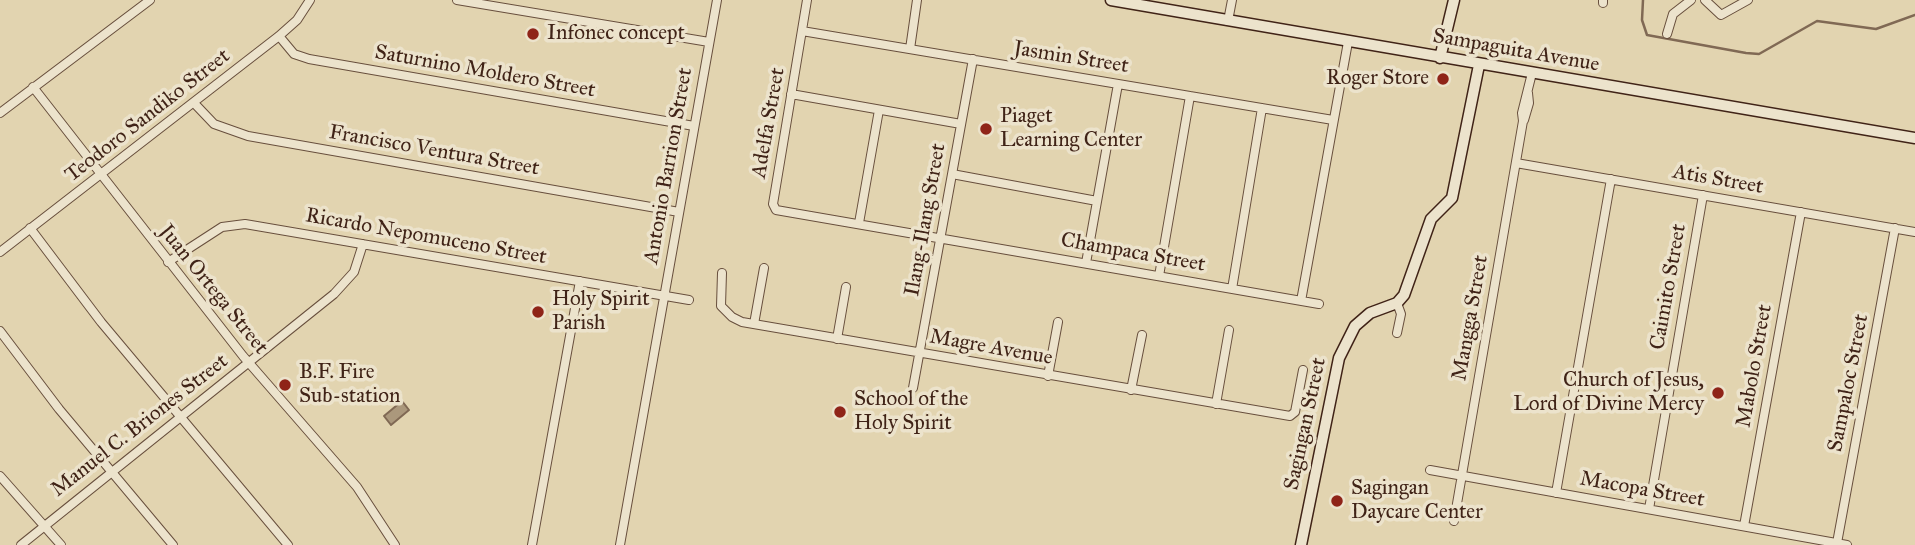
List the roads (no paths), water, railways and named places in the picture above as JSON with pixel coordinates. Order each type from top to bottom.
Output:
[{"type":"main road","name":"Sampaguita Avenue","points":[[1111,0],[1915,138]]},
{"type":"main road","points":[[1440,58],[1454,0]]},
{"type":"main road","points":[[1396,303],[1409,285],[1420,245],[1431,219],[1452,198],[1479,65]]},
{"type":"main road","name":"Sagingan Street","points":[[1301,545],[1339,358],[1355,326],[1370,313],[1396,303]]},
{"type":"street","points":[[0,113],[150,0]]},
{"type":"street","name":"Teodoro Sandiko Street","points":[[0,252],[279,36],[297,20],[310,0]]},
{"type":"street","points":[[457,0],[709,42]]},
{"type":"street","name":"Antonio Barrion Street","points":[[620,545],[717,0]]},
{"type":"street","name":"Adelfa Street","points":[[807,0],[773,207],[786,213],[941,237]]},
{"type":"street","points":[[910,49],[917,0]]},
{"type":"street","points":[[1228,21],[1231,0]]},
{"type":"street","points":[[1668,34],[1673,14],[1691,0]]},
{"type":"street","points":[[1705,0],[1721,15],[1748,0]]},
{"type":"street","name":"Jasmin Street","points":[[802,31],[1333,120]]},
{"type":"street","name":"Saturnino Moldero Street","points":[[279,36],[294,54],[309,59],[694,126]]},
{"type":"street","points":[[1301,301],[1348,42]]},
{"type":"street","name":"Ilang-Ilang Street","points":[[914,388],[973,60]]},
{"type":"street","name":"Mangga Street","points":[[1454,521],[1532,74]]},
{"type":"street","points":[[1086,263],[1118,84]]},
{"type":"street","name":"Juan Ortega Street","points":[[33,87],[248,363],[357,487],[395,545]]},
{"type":"street","points":[[791,94],[961,124]]},
{"type":"street","points":[[1158,276],[1189,96]]},
{"type":"street","name":"Francisco Ventura Street","points":[[194,103],[214,124],[248,136],[679,212]]},
{"type":"street","points":[[1232,289],[1262,108]]},
{"type":"street","points":[[859,223],[879,110]]},
{"type":"street","name":"Atis Street","points":[[1516,163],[1915,232]]},
{"type":"street","points":[[952,174],[1097,201]]},
{"type":"street","points":[[1556,493],[1611,179]]},
{"type":"street","name":"Caimito Street","points":[[1648,509],[1703,195]]},
{"type":"street","name":"Mabolo Street","points":[[1744,526],[1801,212]]},
{"type":"street","name":"Ricardo Nepomuceno Street","points":[[167,262],[210,233],[234,224],[689,300]]},
{"type":"street","points":[[30,228],[101,322],[288,545]]},
{"type":"street","name":"Sampaloc Street","points":[[1837,543],[1895,229]]},
{"type":"street","name":"Champaca Street","points":[[941,237],[1319,304]]},
{"type":"street","name":"Manuel C. Briones Street","points":[[21,545],[43,524],[181,417],[346,283],[360,260],[363,244]]},
{"type":"street","points":[[754,324],[764,268]]},
{"type":"street","name":"Magre Avenue","points":[[722,273],[719,298],[724,311],[754,324],[1131,390],[1293,416],[1303,370]]},
{"type":"street","points":[[531,545],[580,281]]},
{"type":"street","points":[[837,339],[846,286]]},
{"type":"street","points":[[1396,303],[1401,314],[1397,333]]},
{"type":"street","points":[[1048,376],[1058,322]]},
{"type":"street","points":[[1216,404],[1228,330]]},
{"type":"street","points":[[0,331],[111,472],[173,545]]},
{"type":"street","points":[[1131,390],[1142,335]]},
{"type":"street","name":"Macopa Street","points":[[1430,470],[1847,545]]},
{"type":"street","points":[[0,476],[61,545]]},
{"type":"waterway","points":[[1643,0],[1642,20],[1647,35],[1759,54],[1817,21],[1876,29],[1915,15]]},
{"type":"place","name":"Infonec concept","points":[[533,34]]},
{"type":"place","name":"Roger Store","points":[[1443,79]]},
{"type":"place","name":"Piaget Learning Center","points":[[986,129]]},
{"type":"place","name":"Holy Spirit Parish","points":[[538,312]]},
{"type":"place","name":"B.F. Fire Sub-station","points":[[285,385]]},
{"type":"place","name":"Church of Jesus, Lord of Divine Mercy","points":[[1718,393]]},
{"type":"place","name":"School of the Holy Spirit","points":[[840,412]]},
{"type":"place","name":"Sagingan Daycare Center","points":[[1337,501]]}]
